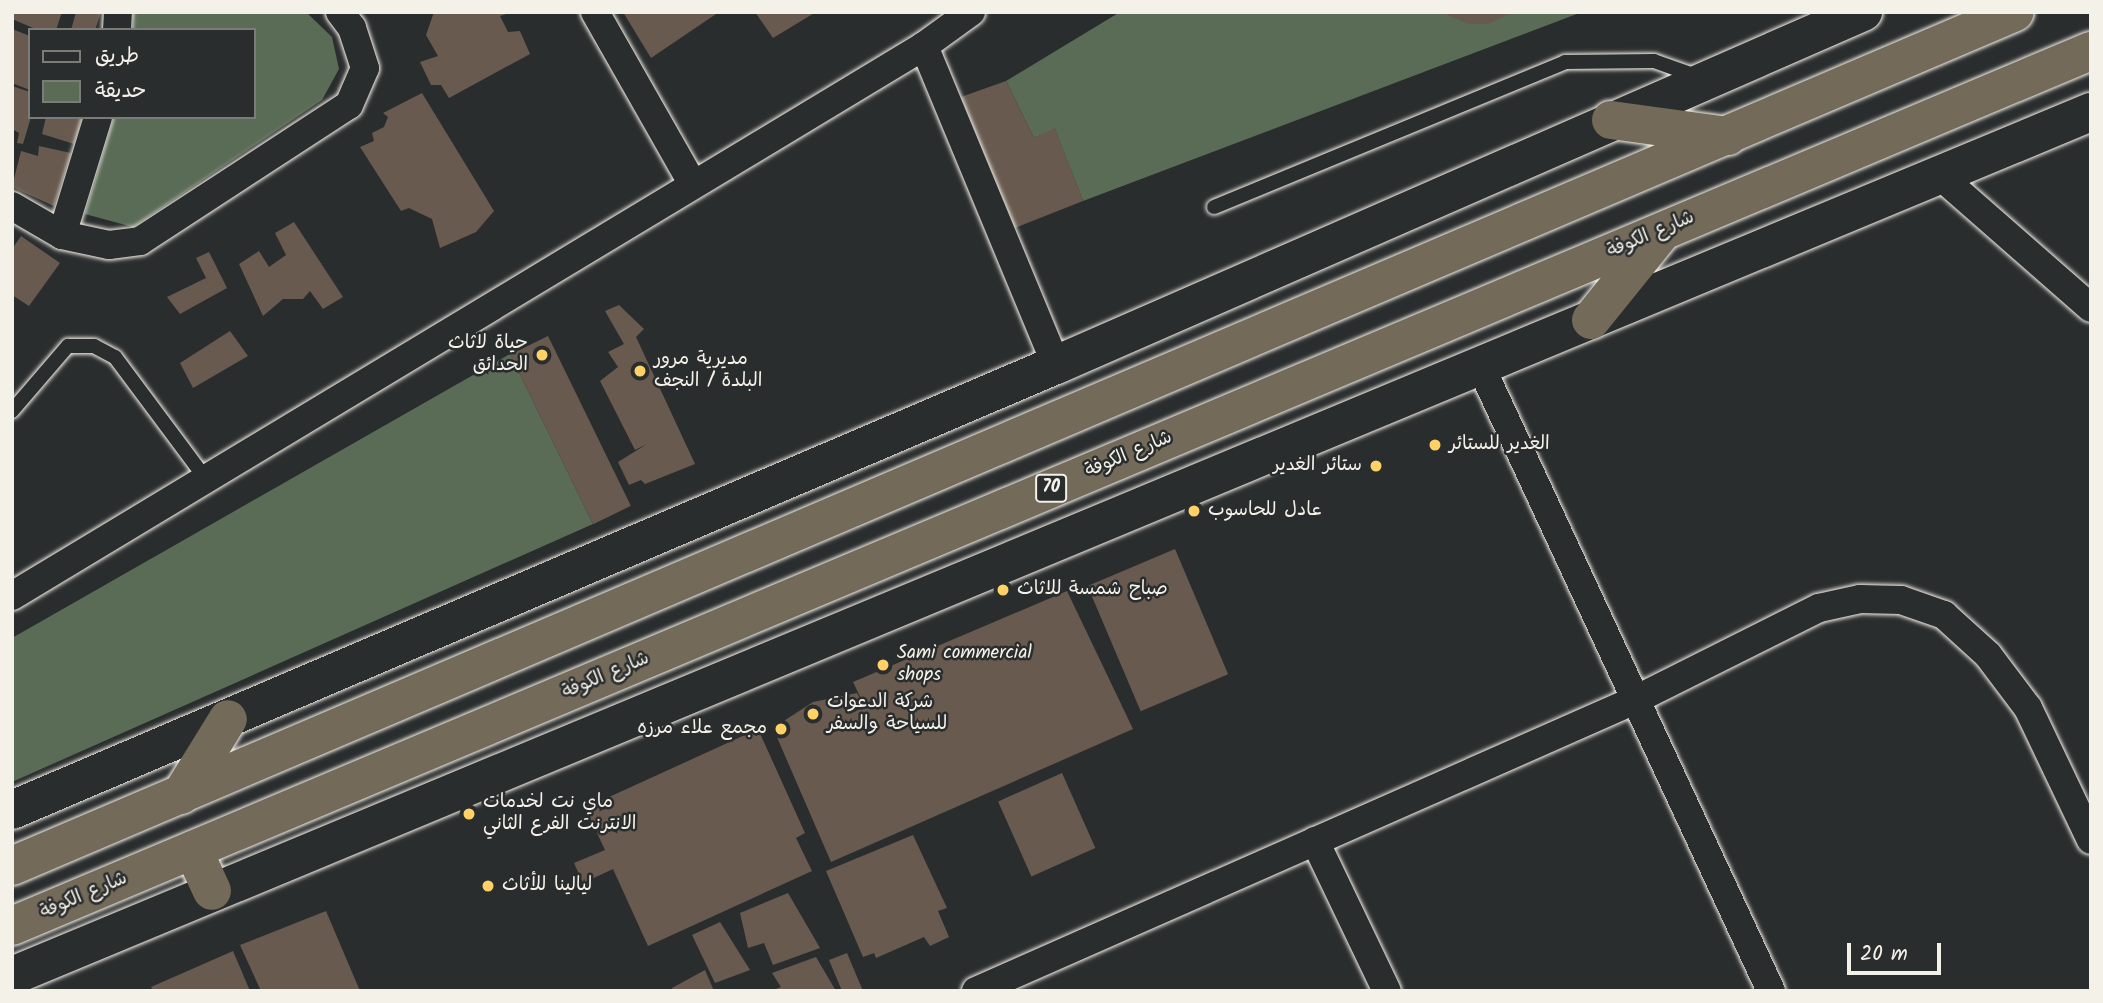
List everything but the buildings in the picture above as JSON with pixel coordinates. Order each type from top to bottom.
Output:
[{"type":"highway","points":[[12,866],[1730,136],[2015,12]]},
{"type":"highway","name":"شارع الكوفة","points":[[12,926],[2091,51]]},
{"type":"highway","points":[[1611,121],[1730,136]]},
{"type":"highway","points":[[1591,320],[1665,229]]},
{"type":"highway","points":[[181,795],[229,719]]},
{"type":"highway","points":[[193,850],[212,891]]},
{"type":"main road","points":[[12,810],[1056,365],[1863,12]]},
{"type":"main road","points":[[12,976],[2091,112]]},
{"type":"street","points":[[12,206],[62,235],[108,246],[140,241],[349,105],[365,68],[352,28],[340,12]]},
{"type":"street","points":[[595,12],[692,183]]},
{"type":"street","points":[[12,596],[692,183],[924,46],[971,12]]},
{"type":"street","points":[[924,46],[1056,365]]},
{"type":"street","points":[[62,235],[97,119]]},
{"type":"street","points":[[1938,174],[2091,308]]},
{"type":"street","points":[[1481,367],[1633,701],[1771,991]]},
{"type":"street","points":[[980,990],[1633,701],[1819,608],[1860,599],[1901,600],[1944,615],[1988,655],[2028,708],[2091,840]]},
{"type":"street","points":[[1315,841],[1387,991]]},
{"type":"lane","points":[[1214,207],[1565,62],[1654,61],[1706,80]]},
{"type":"lane","points":[[12,411],[68,346],[94,346],[115,357],[206,478]]},
{"type":"green space","points":[[133,12],[306,12],[332,37],[339,69],[322,100],[133,227],[85,214],[113,119],[256,119],[256,28],[133,28]]},
{"type":"green space","points":[[1120,12],[1582,12],[1083,201],[1055,129],[1034,138],[1006,81]]},
{"type":"green space","points":[[510,354],[593,524],[12,782],[12,638]]},
{"type":"place","name":"حياة لاثاث الحدائق","points":[[542,355]]},
{"type":"place","name":"مديرية مرور البلدة / النجف","points":[[640,371]]},
{"type":"place","name":"الغدير للستائر","points":[[1435,445]]},
{"type":"place","name":"ستائر الغدير","points":[[1376,466]]},
{"type":"place","name":"عادل للحاسوب","points":[[1194,511]]},
{"type":"place","name":"صباح شمسة للاثاث","points":[[1003,590]]},
{"type":"place","name":"Sami commercial shops","points":[[883,665]]},
{"type":"place","name":"شركة الدعوات للسياحة والسفر","points":[[813,714]]},
{"type":"place","name":"مجمع علاء مرزه","points":[[781,729]]},
{"type":"place","name":"ماي نت لخدمات الانترنت الفرع الثاني","points":[[469,814]]},
{"type":"place","name":"ليالينا للأثاث","points":[[488,886]]}]
